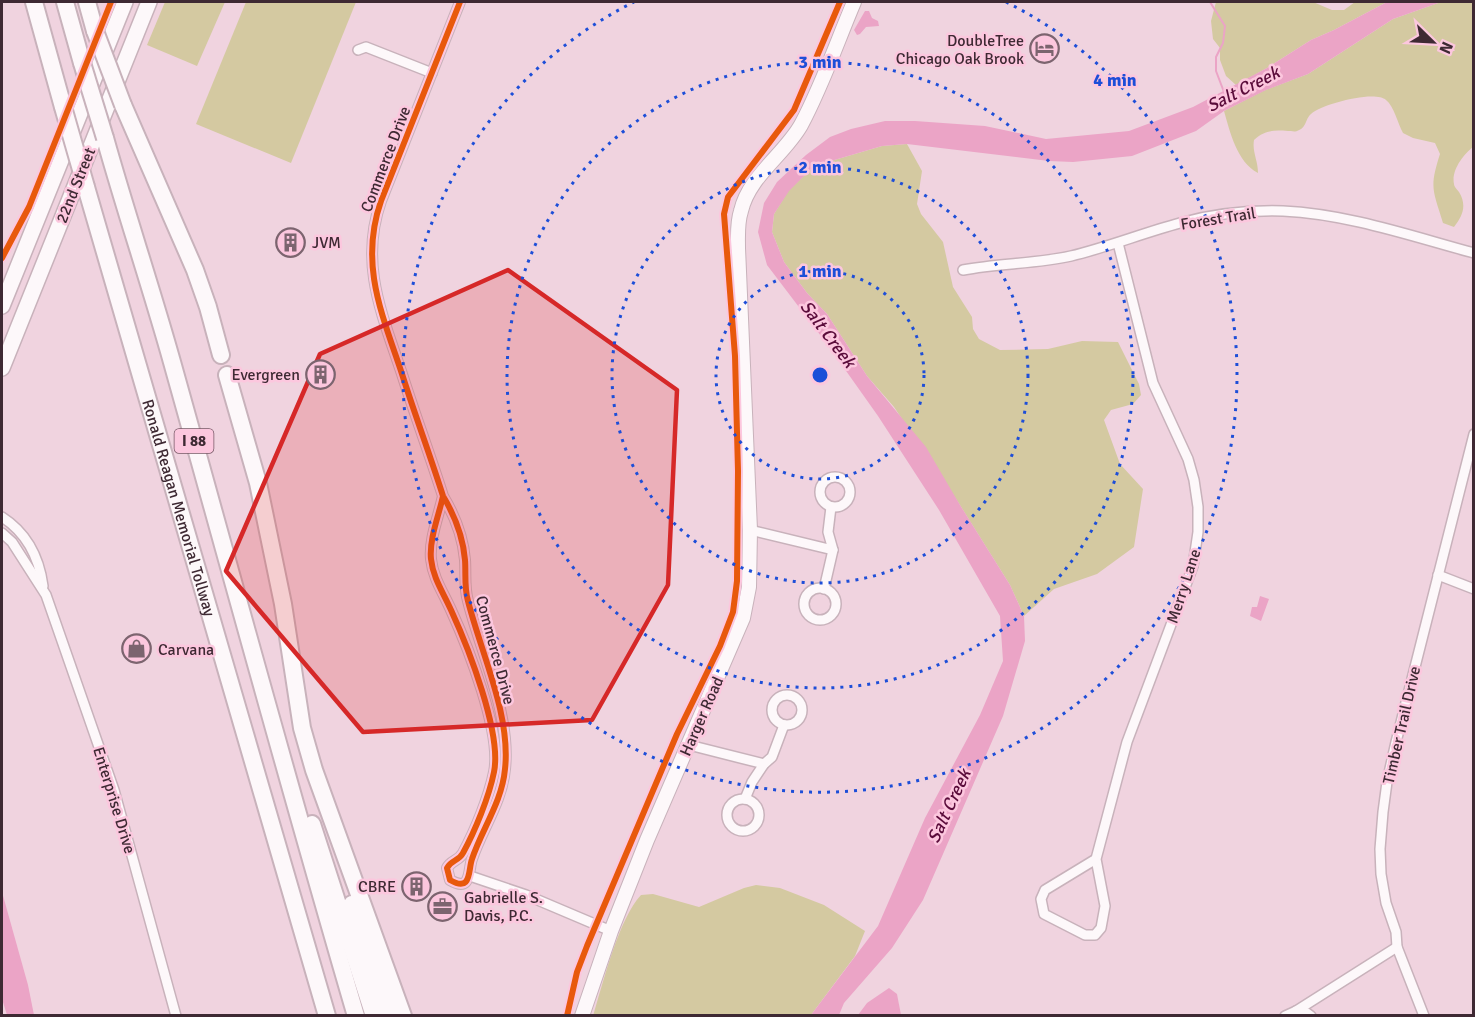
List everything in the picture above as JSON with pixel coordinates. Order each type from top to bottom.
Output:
[{"type":"highway","name":"Ronald Reagan Memorial Tollway","points":[[34,2],[327,1016]]},
{"type":"highway","name":"Ronald Reagan Memorial Tollway","points":[[65,2],[171,359],[278,746],[356,1016]]},
{"type":"highway","points":[[87,2],[95,31],[123,105],[195,270],[221,355]]},
{"type":"highway","points":[[227,375],[260,493],[283,604],[302,728],[364,947],[387,1016]]},
{"type":"highway","points":[[278,746],[297,776],[374,1016]]},
{"type":"highway","points":[[314,770],[403,1016]]},
{"type":"main road","name":"22nd Street","points":[[2,306],[125,2]]},
{"type":"main road","name":"22nd Street","points":[[2,368],[149,2]]},
{"type":"street","name":"Commerce Drive","points":[[443,496],[432,544],[432,566],[479,684],[495,746],[494,771],[477,823],[462,856],[452,861],[447,868],[448,876],[453,882],[465,882],[470,876],[472,861],[502,787],[506,756],[504,729],[491,675],[467,597],[465,557],[458,524],[443,496],[380,310],[372,273],[371,252],[378,208],[460,2]]},
{"type":"street","name":"Harger Road","points":[[582,1016],[611,931],[647,840],[743,618],[748,587],[750,530],[738,222],[746,196],[752,186],[787,145],[800,125],[854,2]]},
{"type":"street","points":[[358,50],[366,47],[432,73]]},
{"type":"street","name":"Forest Trail","points":[[963,270],[1067,256],[1118,243],[1180,223],[1239,212],[1283,211],[1320,214],[1358,222],[1473,254]]},
{"type":"street","name":"Merry Lane","points":[[1096,859],[1045,890],[1041,899],[1044,914],[1085,935],[1095,935],[1101,928],[1104,918],[1105,906],[1096,859],[1127,742],[1193,566],[1198,532],[1198,507],[1194,480],[1188,459],[1153,383],[1118,243]]},
{"type":"street","name":"Timber Trail Drive","points":[[1424,1016],[1397,947],[1396,932],[1386,903],[1380,849],[1383,812],[1395,742],[1473,434]]},
{"type":"street","points":[[824,589],[833,550],[828,532],[831,507]]},
{"type":"street","name":"Enterprise Drive","points":[[2,517],[23,534],[41,570],[43,589],[113,786],[176,1016]]},
{"type":"street","points":[[750,530],[833,550]]},
{"type":"street","name":"Enterprise Drive","points":[[2,533],[12,542],[43,589]]},
{"type":"street","points":[[1438,575],[1473,589]]},
{"type":"street","points":[[745,799],[752,783],[775,751],[784,725]]},
{"type":"street","points":[[688,745],[764,764]]},
{"type":"street","name":"Commerce Drive","points":[[470,876],[532,898],[611,931]]},
{"type":"street","points":[[1285,1016],[1397,947]]},
{"type":"street","points":[[1296,1011],[1311,1016]]},
{"type":"highlighted area","points":[[508,270],[677,390],[668,585],[592,720],[363,732],[226,571],[320,354]]},
{"type":"shaded area","points":[[165,2],[225,2],[197,66],[147,45]]},
{"type":"shaded area","points":[[246,2],[356,2],[291,163],[196,124]]},
{"type":"shaded area","points":[[1216,2],[1313,2],[1332,10],[1344,10],[1355,2],[1387,2],[1311,40],[1236,85],[1226,76],[1220,60],[1220,48],[1213,39],[1211,21]]},
{"type":"shaded area","points":[[1441,2],[1473,2],[1473,147],[1462,158],[1454,173],[1454,185],[1463,201],[1463,206],[1462,215],[1454,227],[1443,223],[1435,196],[1433,182],[1440,154],[1435,143],[1403,133],[1391,106],[1380,97],[1360,97],[1326,106],[1311,114],[1303,128],[1296,131],[1266,132],[1254,140],[1258,173],[1245,162],[1235,146],[1224,111],[1263,91],[1308,74],[1393,19]]},
{"type":"shaded area","points":[[907,144],[922,171],[917,204],[921,214],[943,242],[953,287],[972,317],[973,329],[979,339],[1000,350],[1048,349],[1082,341],[1118,342],[1139,384],[1141,395],[1133,404],[1111,410],[1104,420],[1120,464],[1143,489],[1134,547],[1097,574],[1054,589],[1024,616],[1010,585],[958,502],[894,407],[867,376],[827,314],[807,293],[784,262],[772,232],[774,214],[788,191],[814,166],[882,146]]},
{"type":"shaded area","points":[[756,885],[780,888],[824,905],[865,931],[855,956],[811,1015],[593,1016],[619,935],[633,905],[641,895],[653,894],[699,907]]},
{"type":"water","name":"Salt Creek","points":[[1387,2],[1441,2],[1393,19],[1308,74],[1266,90],[1224,111],[1196,131],[1132,156],[1073,162],[907,144],[882,146],[814,166],[789,191],[774,214],[772,232],[784,262],[807,293],[827,314],[867,376],[926,447],[1010,585],[1024,616],[1025,641],[1003,716],[923,900],[892,948],[844,1003],[839,1015],[811,1015],[878,926],[925,818],[980,715],[1003,661],[1000,616],[939,510],[878,416],[767,265],[758,232],[764,203],[777,182],[806,155],[830,137],[851,129],[885,121],[915,121],[985,126],[1046,139],[1129,131],[1193,107],[1267,68],[1311,40]]},
{"type":"water","points":[[865,11],[869,11],[872,18],[878,21],[879,26],[866,27],[857,35],[854,30]]},
{"type":"water","points":[[1260,596],[1269,599],[1261,621],[1250,616],[1252,607],[1257,607]]},
{"type":"water","points":[[2,892],[34,1015],[7,1015],[2,999]]},
{"type":"water","points":[[889,988],[897,994],[901,1015],[858,1015],[867,1003]]},
{"type":"waterway","name":"Salt Creek","points":[[1210,2],[1225,26],[1223,43],[1216,57],[1216,71],[1224,92]]},
{"type":"cycle path","points":[[2,258],[29,207],[111,2]]},
{"type":"cycle path","points":[[443,496],[431,543],[432,566],[466,645],[482,690],[493,735],[495,755],[492,782],[477,824],[461,856],[447,868],[450,880],[462,884],[468,878],[476,848],[500,793],[505,769],[504,727],[494,684],[467,596],[464,551],[460,534],[443,496],[387,331],[376,289],[372,246],[381,201],[460,2]]},
{"type":"cycle path","points":[[567,1016],[577,972],[587,946],[677,734],[720,646],[733,612],[737,581],[738,471],[735,356],[724,214],[728,197],[794,110],[840,2]]},
{"type":"place","name":"DoubleTree Chicago Oak Brook","points":[[1045,49]]},
{"type":"place","name":"JVM","points":[[291,242]]},
{"type":"place","name":"Evergreen","points":[[321,374]]},
{"type":"place","name":"Carvana","points":[[137,649]]},
{"type":"place","name":"CBRE","points":[[417,886]]},
{"type":"place","name":"Gabrielle S. Davis, P.C.","points":[[443,906]]}]
